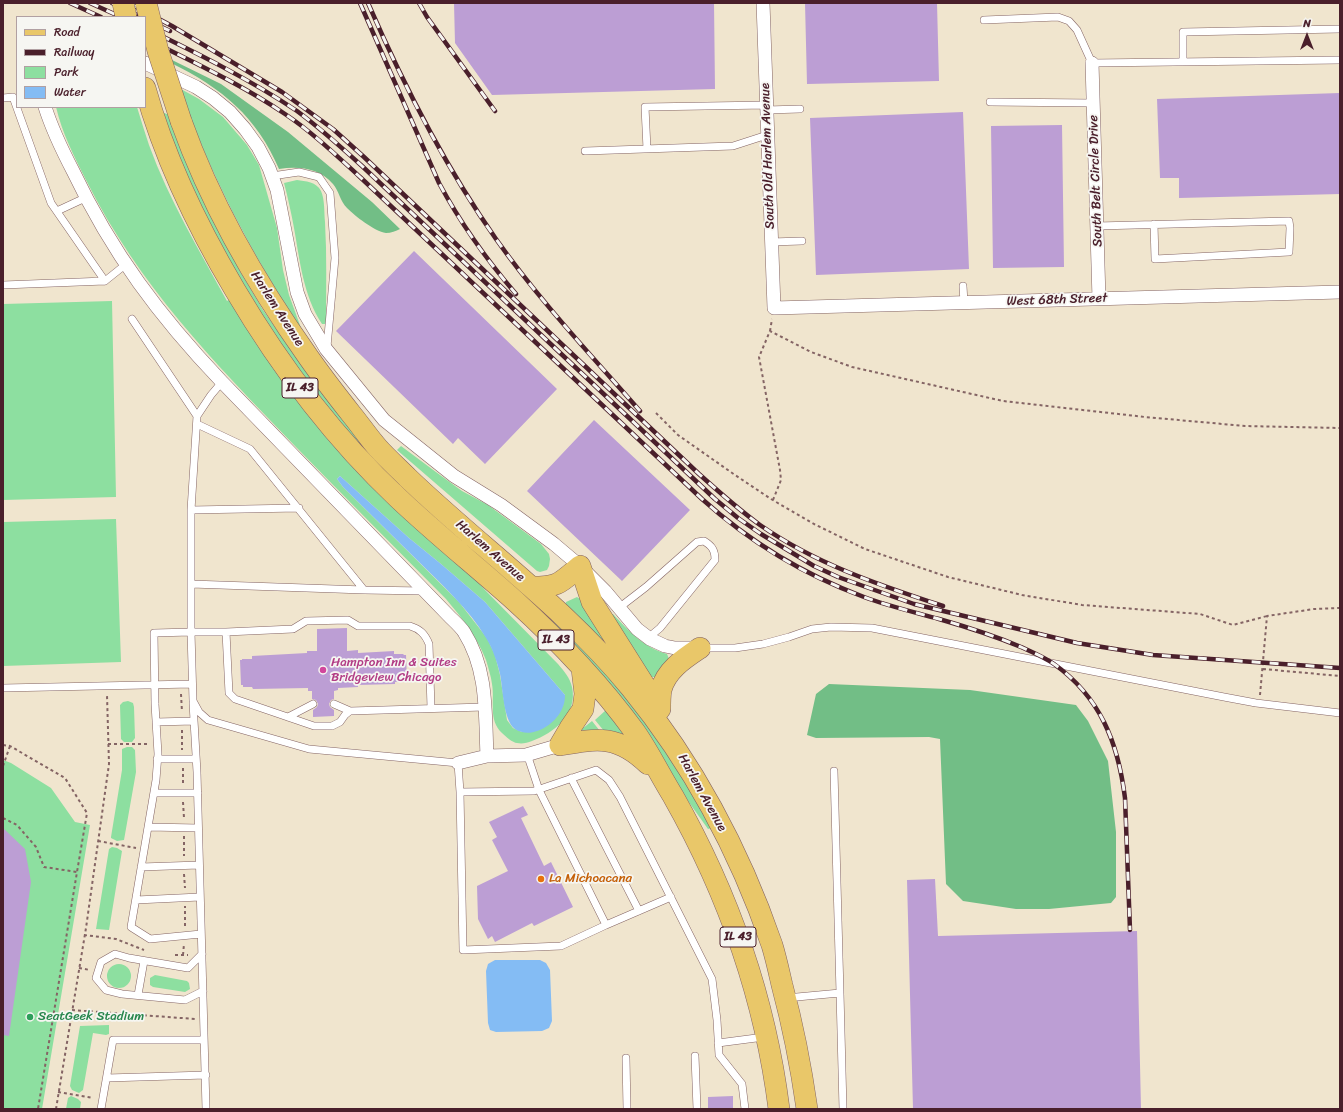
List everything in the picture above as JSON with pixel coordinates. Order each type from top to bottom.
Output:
[{"type":"main road","points":[[123,3],[126,16]]},
{"type":"main road","name":"Harlem Avenue","points":[[146,3],[158,51],[181,121],[191,149],[206,182],[243,255],[268,298],[325,381],[378,448],[441,508],[564,616],[600,652],[632,688],[673,743],[707,798],[753,896],[773,947],[802,1069],[807,1109]]},
{"type":"main road","name":"Harlem Avenue","points":[[148,97],[168,158],[201,229],[247,310],[273,351],[304,394],[363,464],[397,497],[550,634],[582,669],[636,734],[689,825],[729,912],[743,949],[760,1005],[774,1073],[779,1109]]},
{"type":"main road","points":[[532,587],[548,587],[560,584],[580,566],[592,602],[660,709],[673,743]]},
{"type":"main road","points":[[660,709],[661,689],[667,678],[680,661],[700,648]]},
{"type":"main road","points":[[560,746],[583,709],[585,694],[582,669]]},
{"type":"main road","points":[[560,746],[597,740],[618,743],[630,748],[662,777]]},
{"type":"street","name":"South Old Harlem Avenue","points":[[763,3],[774,308]]},
{"type":"street","points":[[146,63],[196,87],[213,98],[230,112],[258,147],[270,168],[283,216],[297,292],[305,314],[326,349],[384,420],[454,476],[519,518],[580,566],[620,607],[637,629],[648,638],[666,646],[675,648],[700,648]]},
{"type":"street","name":"South Belt Circle Drive","points":[[1092,63],[1099,299]]},
{"type":"street","points":[[45,108],[61,148],[110,241],[125,265],[164,318],[195,354],[450,616],[463,632],[480,669],[484,688],[487,756]]},
{"type":"street","name":"West 68th Street","points":[[774,308],[1340,292]]},
{"type":"street","points":[[458,763],[487,756],[527,754],[560,746]]},
{"type":"lane","points":[[984,20],[1058,17],[1069,21],[1077,30],[1092,63],[1340,60]]},
{"type":"lane","points":[[1183,62],[1184,32],[1340,29]]},
{"type":"lane","points":[[3,98],[13,97],[16,105]]},
{"type":"lane","points":[[990,102],[1093,103]]},
{"type":"lane","points":[[647,149],[645,107],[767,107],[800,109]]},
{"type":"lane","points":[[17,108],[51,203],[105,281]]},
{"type":"lane","points":[[585,151],[733,146],[768,135]]},
{"type":"lane","points":[[272,176],[299,172],[319,177],[330,193],[335,258],[326,349]]},
{"type":"lane","points":[[57,211],[86,198]]},
{"type":"lane","points":[[1097,226],[1154,224],[1289,221],[1289,252],[1155,259],[1154,224]]},
{"type":"lane","points":[[771,242],[802,241]]},
{"type":"lane","points":[[3,284],[105,281],[125,265]]},
{"type":"lane","points":[[963,286],[964,303]]},
{"type":"lane","points":[[132,319],[197,416]]},
{"type":"lane","points":[[206,1109],[198,792],[192,684],[191,510],[197,416],[222,382]]},
{"type":"lane","points":[[197,424],[250,449],[364,590]]},
{"type":"lane","points":[[191,510],[299,508]]},
{"type":"lane","points":[[620,607],[646,587],[697,542],[704,540],[711,546],[715,552],[715,560],[660,628],[648,638]]},
{"type":"lane","points":[[191,584],[424,591]]},
{"type":"lane","points":[[202,934],[150,939],[131,927],[154,793],[157,759],[154,685],[154,633],[293,629],[306,621],[348,620],[358,626],[410,626],[423,633],[428,644],[432,708]]},
{"type":"lane","points":[[700,648],[735,648],[763,644],[812,629],[831,627],[872,628],[1260,703],[1340,713]]},
{"type":"lane","points":[[226,632],[229,693],[235,699],[314,726],[332,726],[340,722],[345,714],[350,711]]},
{"type":"lane","points":[[3,688],[192,684]]},
{"type":"lane","points":[[193,701],[199,712],[208,720],[309,749],[458,763],[460,792],[463,950],[561,946],[671,897]]},
{"type":"lane","points":[[288,717],[313,704]]},
{"type":"lane","points":[[334,704],[350,711],[484,707]]},
{"type":"lane","points":[[156,722],[194,721]]},
{"type":"lane","points":[[527,754],[539,790],[606,925]]},
{"type":"lane","points":[[157,759],[196,759]]},
{"type":"lane","points":[[460,792],[534,791],[596,770],[609,780],[620,797],[712,979],[719,1055],[742,1084],[745,1109]]},
{"type":"lane","points":[[834,770],[843,1109]]},
{"type":"lane","points":[[571,778],[639,911]]},
{"type":"lane","points":[[154,793],[198,792]]},
{"type":"lane","points":[[148,827],[198,828]]},
{"type":"lane","points":[[141,867],[199,865]]},
{"type":"lane","points":[[136,900],[200,898]]},
{"type":"lane","points":[[202,954],[188,968],[144,961],[115,954],[101,962],[96,978],[106,990],[122,994],[186,1000],[203,991]]},
{"type":"lane","points":[[138,995],[144,961]]},
{"type":"lane","points":[[786,998],[840,993]]},
{"type":"lane","points":[[718,1043],[767,1037]]},
{"type":"lane","points":[[101,1109],[113,1040],[204,1040]]},
{"type":"lane","points":[[695,1056],[697,1109]]},
{"type":"lane","points":[[626,1058],[627,1109]]},
{"type":"lane","points":[[107,1078],[206,1075]]},
{"type":"path","points":[[773,500],[780,480],[780,470],[759,357],[770,331],[811,352],[852,367],[1003,401],[1145,417],[1237,425],[1340,428]]},
{"type":"path","points":[[656,413],[678,434],[773,500],[814,524],[865,549],[948,577],[1022,595],[1082,605],[1200,614],[1234,625],[1267,616],[1314,609],[1340,608]]},
{"type":"path","points":[[1260,703],[1267,616]]},
{"type":"path","points":[[1262,669],[1340,676]]},
{"type":"path","points":[[56,1109],[109,764],[106,686]]},
{"type":"path","points":[[108,744],[157,743]]},
{"type":"path","points":[[3,745],[10,746],[65,778],[87,813],[38,1109]]},
{"type":"path","points":[[3,766],[10,746]]},
{"type":"path","points":[[3,818],[16,825],[36,848],[44,867],[77,872]]},
{"type":"path","points":[[98,841],[144,850]]},
{"type":"path","points":[[72,1010],[204,1019]]},
{"type":"path","points":[[58,1092],[103,1100]]},
{"type":"green space","points":[[170,59],[221,84],[288,132],[372,202],[400,229],[386,233],[381,232],[365,223],[347,208],[333,184],[315,171],[301,168],[279,169],[260,134],[249,119],[222,94],[171,63]]},
{"type":"green space","points":[[179,88],[199,99],[223,117],[247,145],[259,165],[277,228],[283,270],[289,295],[301,328],[265,271],[233,212],[204,151]]},
{"type":"green space","points":[[56,108],[137,108],[149,145],[166,185],[185,224],[227,301],[231,299],[485,590],[558,664],[566,675],[572,687],[573,697],[568,714],[556,728],[528,742],[515,743],[498,728],[493,716],[493,690],[490,675],[486,660],[474,636],[446,599],[294,445],[235,383],[180,321],[129,254],[86,180],[65,135]],"holes":[[[340,476],[409,538],[485,602],[565,695],[522,732],[513,728],[507,720],[500,675],[495,655],[487,638],[459,602],[343,487],[337,479]]]},
{"type":"green space","points":[[160,111],[169,115],[218,229],[241,273],[263,310],[317,385],[469,542],[592,657],[641,716],[687,784],[712,828],[708,829],[688,801],[671,773],[364,453],[275,341],[204,217]]},
{"type":"green space","points":[[297,180],[310,182],[317,186],[321,191],[323,198],[326,248],[326,324],[322,324],[310,301],[300,265],[292,216],[284,183]]},
{"type":"green space","points":[[112,301],[116,497],[3,500],[3,304]]},
{"type":"green space","points":[[401,446],[462,491],[488,505],[541,544],[549,554],[550,559],[547,570],[540,572],[537,571],[397,450]]},
{"type":"green space","points":[[116,519],[121,662],[3,666],[3,522]]},
{"type":"green space","points":[[577,597],[580,599],[617,655],[565,606],[566,602]]},
{"type":"green space","points":[[613,614],[637,638],[658,651],[667,654],[669,659],[656,677],[650,677],[609,616]]},
{"type":"green space","points":[[829,684],[970,690],[1076,705],[1088,721],[1108,761],[1116,832],[1116,897],[1111,903],[1049,909],[1016,909],[963,901],[946,884],[940,739],[929,737],[816,738],[807,735],[816,694]]},
{"type":"green space","points":[[128,701],[133,703],[134,707],[135,738],[132,742],[124,742],[121,739],[120,705],[123,702]]},
{"type":"green space","points":[[606,710],[624,733],[621,735],[604,731],[595,720]]},
{"type":"green space","points":[[592,721],[600,731],[583,733],[582,729]]},
{"type":"green space","points":[[132,747],[135,750],[136,772],[124,840],[117,841],[111,837],[122,770],[122,749]]},
{"type":"green space","name":"SeatGeek Stadium","points":[[3,760],[11,763],[51,788],[75,822],[90,825],[42,1109],[3,1109]]},
{"type":"green space","points":[[112,847],[122,851],[109,930],[96,929],[109,849]]},
{"type":"green space","points":[[119,964],[127,968],[131,976],[127,984],[119,988],[111,984],[107,976],[111,968]]},
{"type":"green space","points":[[155,975],[187,981],[190,989],[185,992],[153,987],[150,985],[150,978]]},
{"type":"green space","points":[[109,1025],[109,1034],[93,1033],[83,1090],[79,1093],[72,1090],[70,1086],[80,1026]]},
{"type":"green space","points":[[71,1096],[81,1102],[80,1109],[66,1109],[68,1098]]},
{"type":"water","points":[[340,476],[409,538],[485,602],[565,695],[563,707],[559,715],[554,720],[542,729],[528,733],[521,732],[511,725],[504,703],[500,674],[496,660],[493,651],[479,627],[446,588],[343,487],[337,479]]},
{"type":"water","points":[[495,960],[540,960],[546,963],[550,970],[552,1021],[549,1028],[542,1031],[496,1032],[490,1030],[488,1023],[486,971],[488,964]]},
{"type":"building","points":[[454,3],[714,3],[715,89],[492,95],[455,43]]},
{"type":"building","points":[[805,3],[937,3],[939,81],[807,84]]},
{"type":"building","points":[[1340,93],[1340,194],[1179,198],[1179,178],[1160,178],[1157,99]]},
{"type":"building","points":[[963,112],[969,269],[816,275],[810,118]]},
{"type":"building","points":[[1062,125],[1064,267],[993,268],[991,126]]},
{"type":"building","points":[[414,251],[557,389],[485,464],[458,438],[453,444],[336,331]]},
{"type":"building","points":[[594,420],[690,510],[622,581],[527,491]]},
{"type":"building","name":"Hampton Inn & Suites Bridgeview Chicago","points":[[347,628],[347,651],[358,650],[358,653],[394,651],[394,654],[406,655],[407,680],[405,680],[405,682],[395,682],[395,684],[358,685],[358,687],[338,688],[338,690],[334,691],[334,699],[331,700],[329,704],[334,710],[334,716],[313,717],[313,710],[318,704],[316,700],[312,699],[312,691],[308,691],[308,688],[253,689],[252,687],[243,687],[243,685],[241,685],[240,660],[252,659],[252,656],[307,653],[307,651],[317,651],[317,629]]},
{"type":"building","points":[[523,806],[528,815],[521,818],[544,866],[551,862],[573,907],[534,926],[532,923],[495,942],[492,936],[488,939],[478,919],[477,886],[508,871],[492,840],[497,837],[489,822]]},
{"type":"building","points":[[3,828],[25,849],[31,882],[9,1036],[3,1035]]},
{"type":"building","points":[[935,879],[938,936],[1137,931],[1141,1109],[913,1109],[907,880]]},
{"type":"building","points":[[733,1096],[733,1109],[708,1109],[708,1097]]},
{"type":"railway","points":[[70,3],[99,16]]},
{"type":"railway","points":[[90,3],[119,16]]},
{"type":"railway","points":[[112,3],[139,16]]},
{"type":"railway","points":[[129,3],[172,26],[282,92],[333,129],[699,474],[736,507],[760,525],[803,551],[848,572],[943,606]]},
{"type":"railway","points":[[360,3],[439,183],[474,241],[516,294]]},
{"type":"railway","points":[[368,3],[426,124],[442,154],[477,211],[530,284],[640,411]]},
{"type":"railway","points":[[419,3],[427,17],[495,111]]},
{"type":"railway","points":[[146,19],[170,31]]},
{"type":"railway","points":[[146,28],[242,77],[279,99],[314,124],[362,166],[715,499],[761,534],[814,566],[838,577],[914,604],[1077,643],[1153,655],[1340,668]]},
{"type":"railway","points":[[146,39],[251,93],[285,114],[314,136],[360,177],[702,499],[739,530],[778,556],[841,588],[882,603],[991,635],[1046,659],[1070,677],[1084,691],[1104,722],[1112,740],[1122,778],[1125,798],[1130,930]]},
{"type":"place","name":"Hampton Inn & Suites Bridgeview Chicago","points":[[323,670]]},
{"type":"place","name":"La Michoacana","points":[[541,879]]},
{"type":"place","name":"SeatGeek Stadium","points":[[30,1017]]}]
